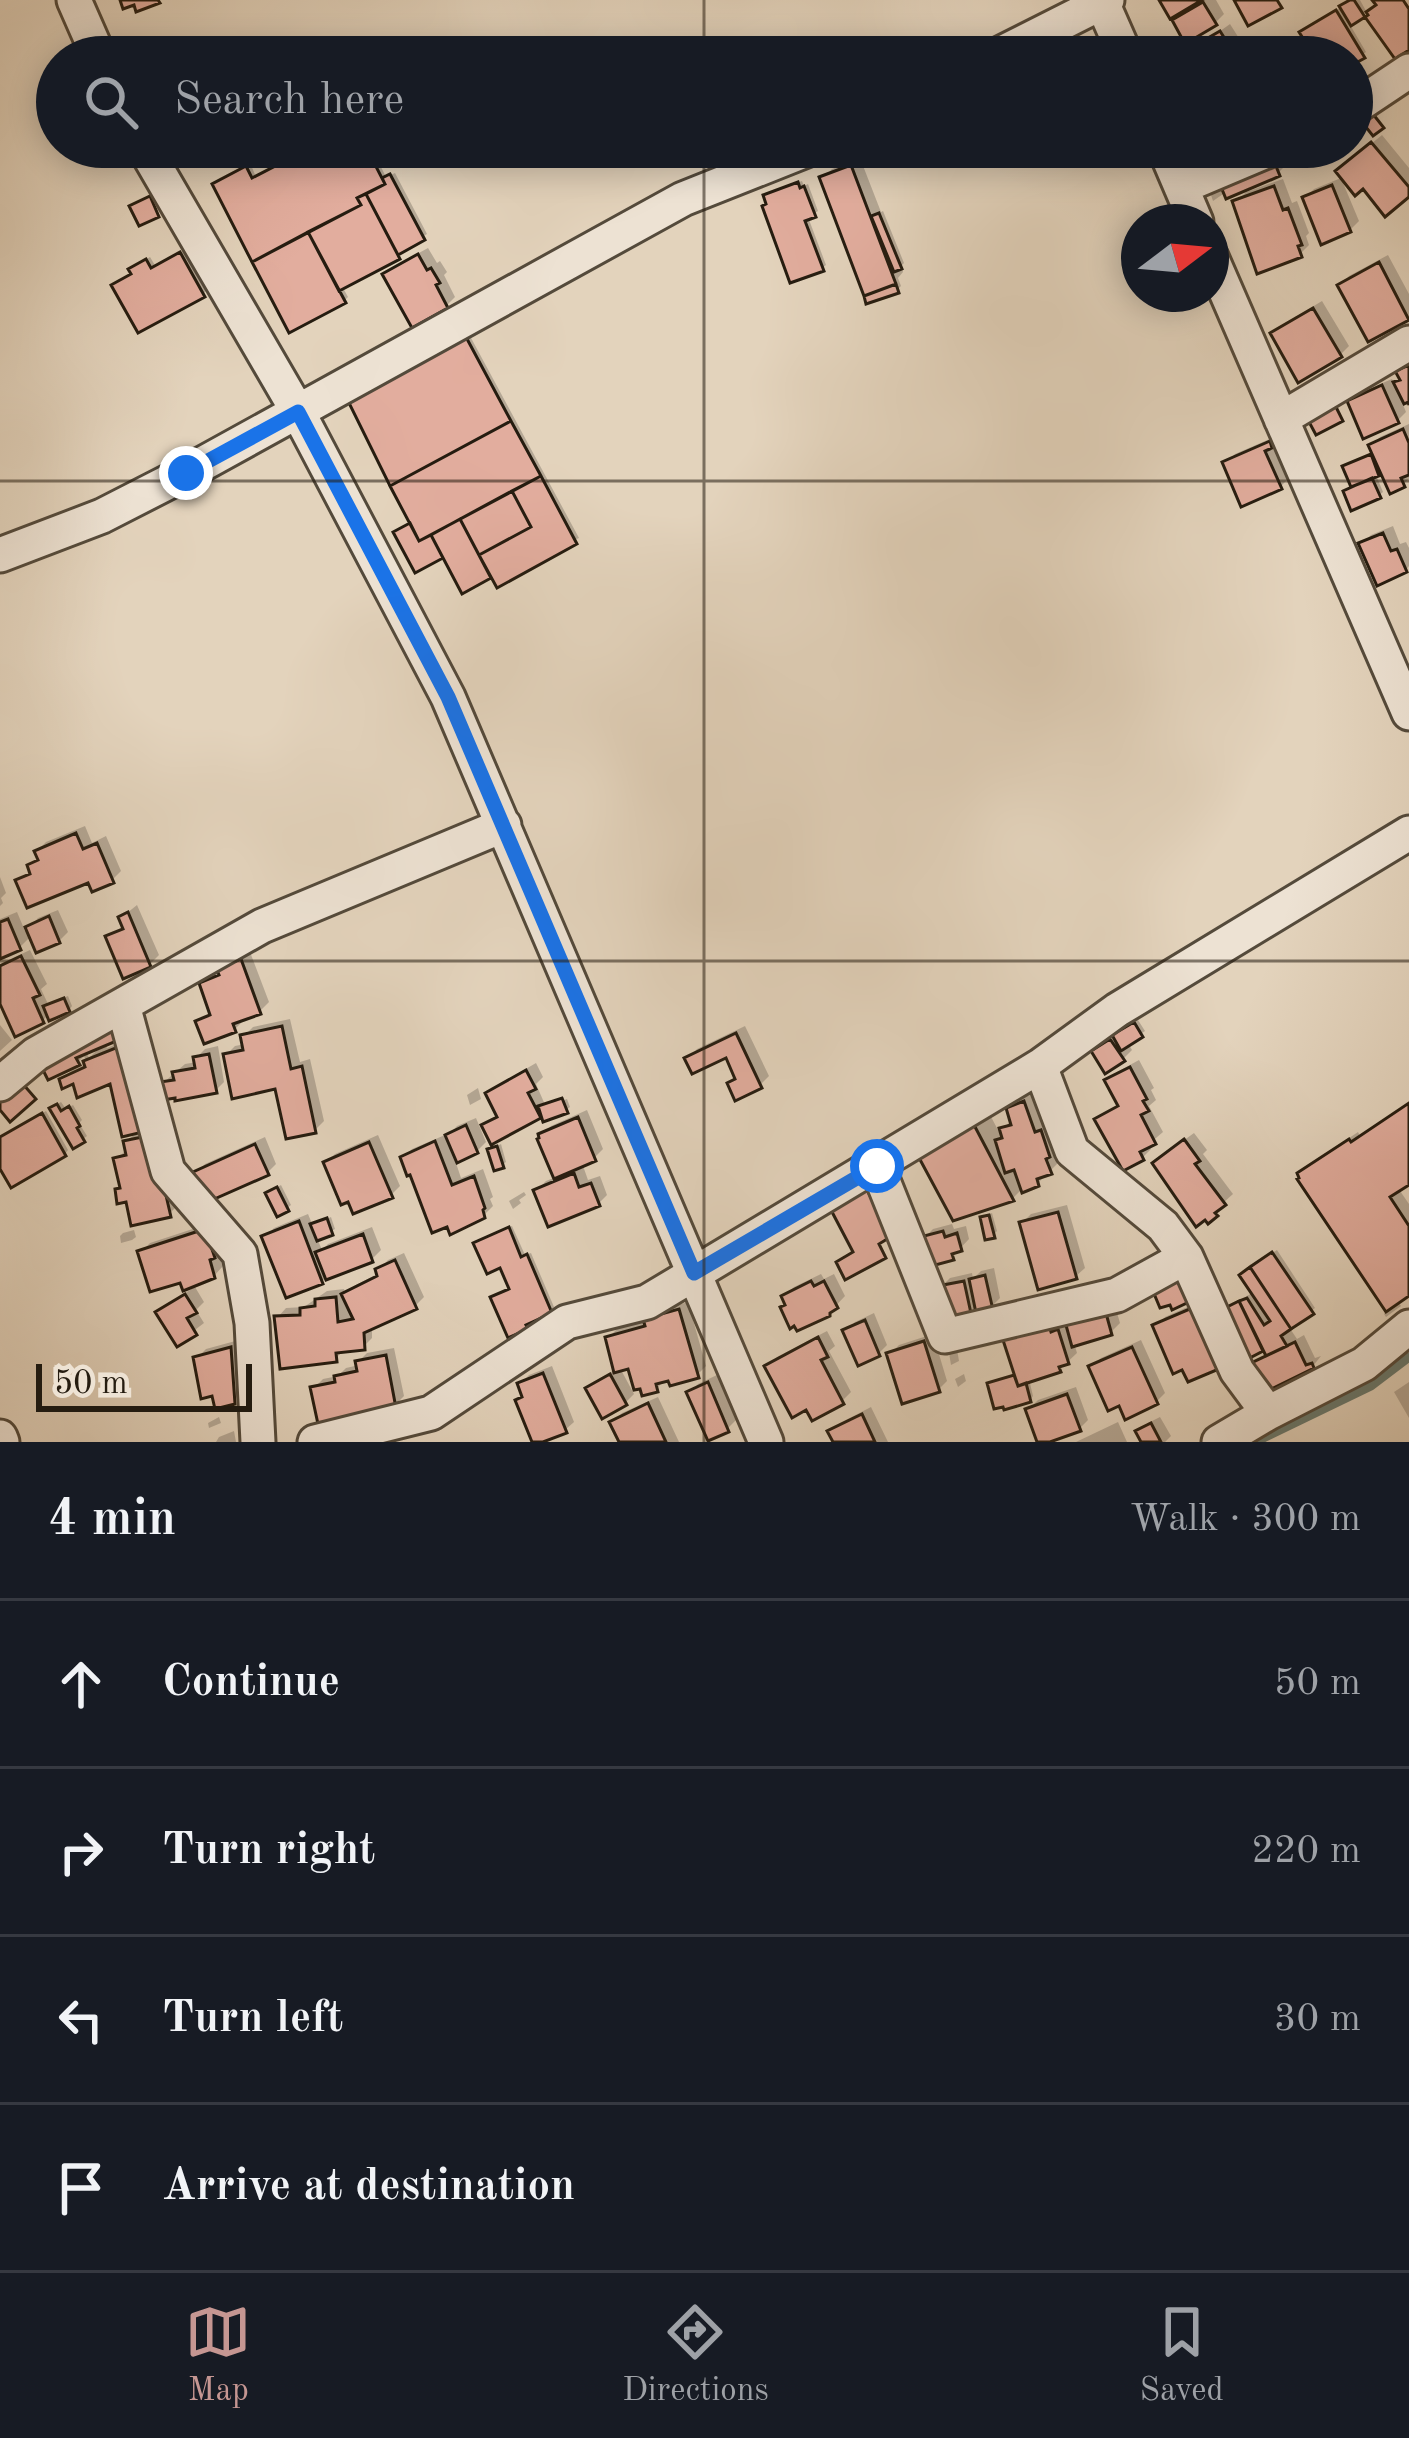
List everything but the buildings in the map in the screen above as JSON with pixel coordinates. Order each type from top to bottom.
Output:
[{"type":"street","points":[[74,0],[90,36]]},
{"type":"street","points":[[1035,36],[1104,1],[1118,36]]},
{"type":"street","points":[[1373,95],[1409,71]]},
{"type":"street","points":[[156,168],[298,412],[448,697],[766,1442]]},
{"type":"street","points":[[0,555],[102,516],[683,199],[761,168]]},
{"type":"street","points":[[1173,168],[1188,204]]},
{"type":"street","points":[[1181,187],[1226,168]]},
{"type":"street","points":[[1229,298],[1409,713]]},
{"type":"street","points":[[1281,418],[1409,344]]},
{"type":"street","points":[[0,1084],[36,1054],[262,926],[504,825]]},
{"type":"street","points":[[315,1442],[431,1413],[567,1322],[647,1303],[1040,1066],[1117,1010],[1409,833]]},
{"type":"street","points":[[123,1005],[168,1171],[240,1254],[252,1323],[258,1442]]},
{"type":"street","points":[[1040,1066],[1072,1151],[1163,1226],[1186,1257],[1237,1371],[1268,1413]]},
{"type":"street","points":[[877,1166],[945,1336],[1117,1295],[1186,1257]]},
{"type":"street","points":[[1220,1442],[1364,1364],[1409,1328]]},
{"type":"waterway","points":[[1255,1442],[1371,1386],[1409,1357]]},
{"type":"route","points":[[186,473],[298,412],[448,697],[694,1273],[877,1166]]}]
